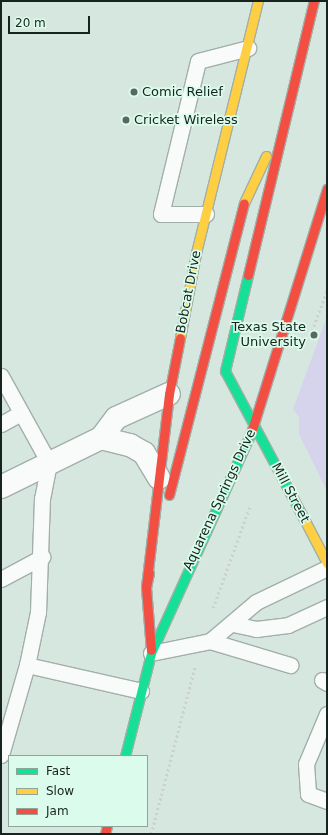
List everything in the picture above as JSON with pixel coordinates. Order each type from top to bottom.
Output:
[{"type":"main road","name":"Bobcat Drive","points":[[146,587],[169,394],[206,214],[248,48],[258,1]]},
{"type":"main road","name":"Aquarena Springs Drive","points":[[124,755],[151,652],[256,423],[226,371],[314,1]]},
{"type":"main road","name":"Aquarena Springs Drive","points":[[151,652],[146,587],[238,216],[286,115]]},
{"type":"main road","points":[[256,423],[327,189]]},
{"type":"main road","name":"Mill Street","points":[[256,423],[327,563]]},
{"type":"street","points":[[1,487],[101,438],[116,418],[169,394]]},
{"type":"street","points":[[101,438],[130,445],[144,453],[159,478]]},
{"type":"lane","points":[[206,214],[161,214],[198,61],[248,48]]},
{"type":"lane","points":[[1,376],[49,463],[42,498],[42,557],[38,612],[27,665],[1,755]]},
{"type":"lane","points":[[1,424],[21,413]]},
{"type":"lane","points":[[1,578],[42,557]]},
{"type":"lane","points":[[151,652],[205,642],[233,624],[256,602],[327,568]]},
{"type":"lane","points":[[233,624],[256,629],[288,626],[327,607]]},
{"type":"lane","points":[[205,642],[290,665]]},
{"type":"lane","points":[[27,665],[141,691]]},
{"type":"lane","points":[[327,714],[306,764],[308,794],[327,801]]},
{"type":"path","points":[[151,834],[205,642],[250,506]]},
{"type":"shaded area","points":[[327,317],[327,491],[299,434],[299,417],[293,409]]},
{"type":"traffic: fast","points":[[248,275],[225,371],[303,517]]},
{"type":"traffic: fast","points":[[125,755],[151,653],[251,433]]},
{"type":"traffic: slow","points":[[180,338],[196,253],[258,1]]},
{"type":"traffic: slow","points":[[244,203],[266,156]]},
{"type":"traffic: slow","points":[[303,517],[327,563]]},
{"type":"traffic: jam","points":[[248,275],[314,1]]},
{"type":"traffic: jam","points":[[251,433],[327,189]]},
{"type":"traffic: jam","points":[[169,495],[244,203]]},
{"type":"traffic: jam","points":[[146,587],[169,394],[180,338]]},
{"type":"traffic: jam","points":[[149,573],[146,587],[151,650]]},
{"type":"traffic: jam","points":[[105,834],[107,827]]},
{"type":"place","name":"Comic Relief","points":[[134,92]]},
{"type":"place","name":"Cricket Wireless","points":[[126,120]]},
{"type":"place","name":"Texas State University","points":[[314,335]]}]
